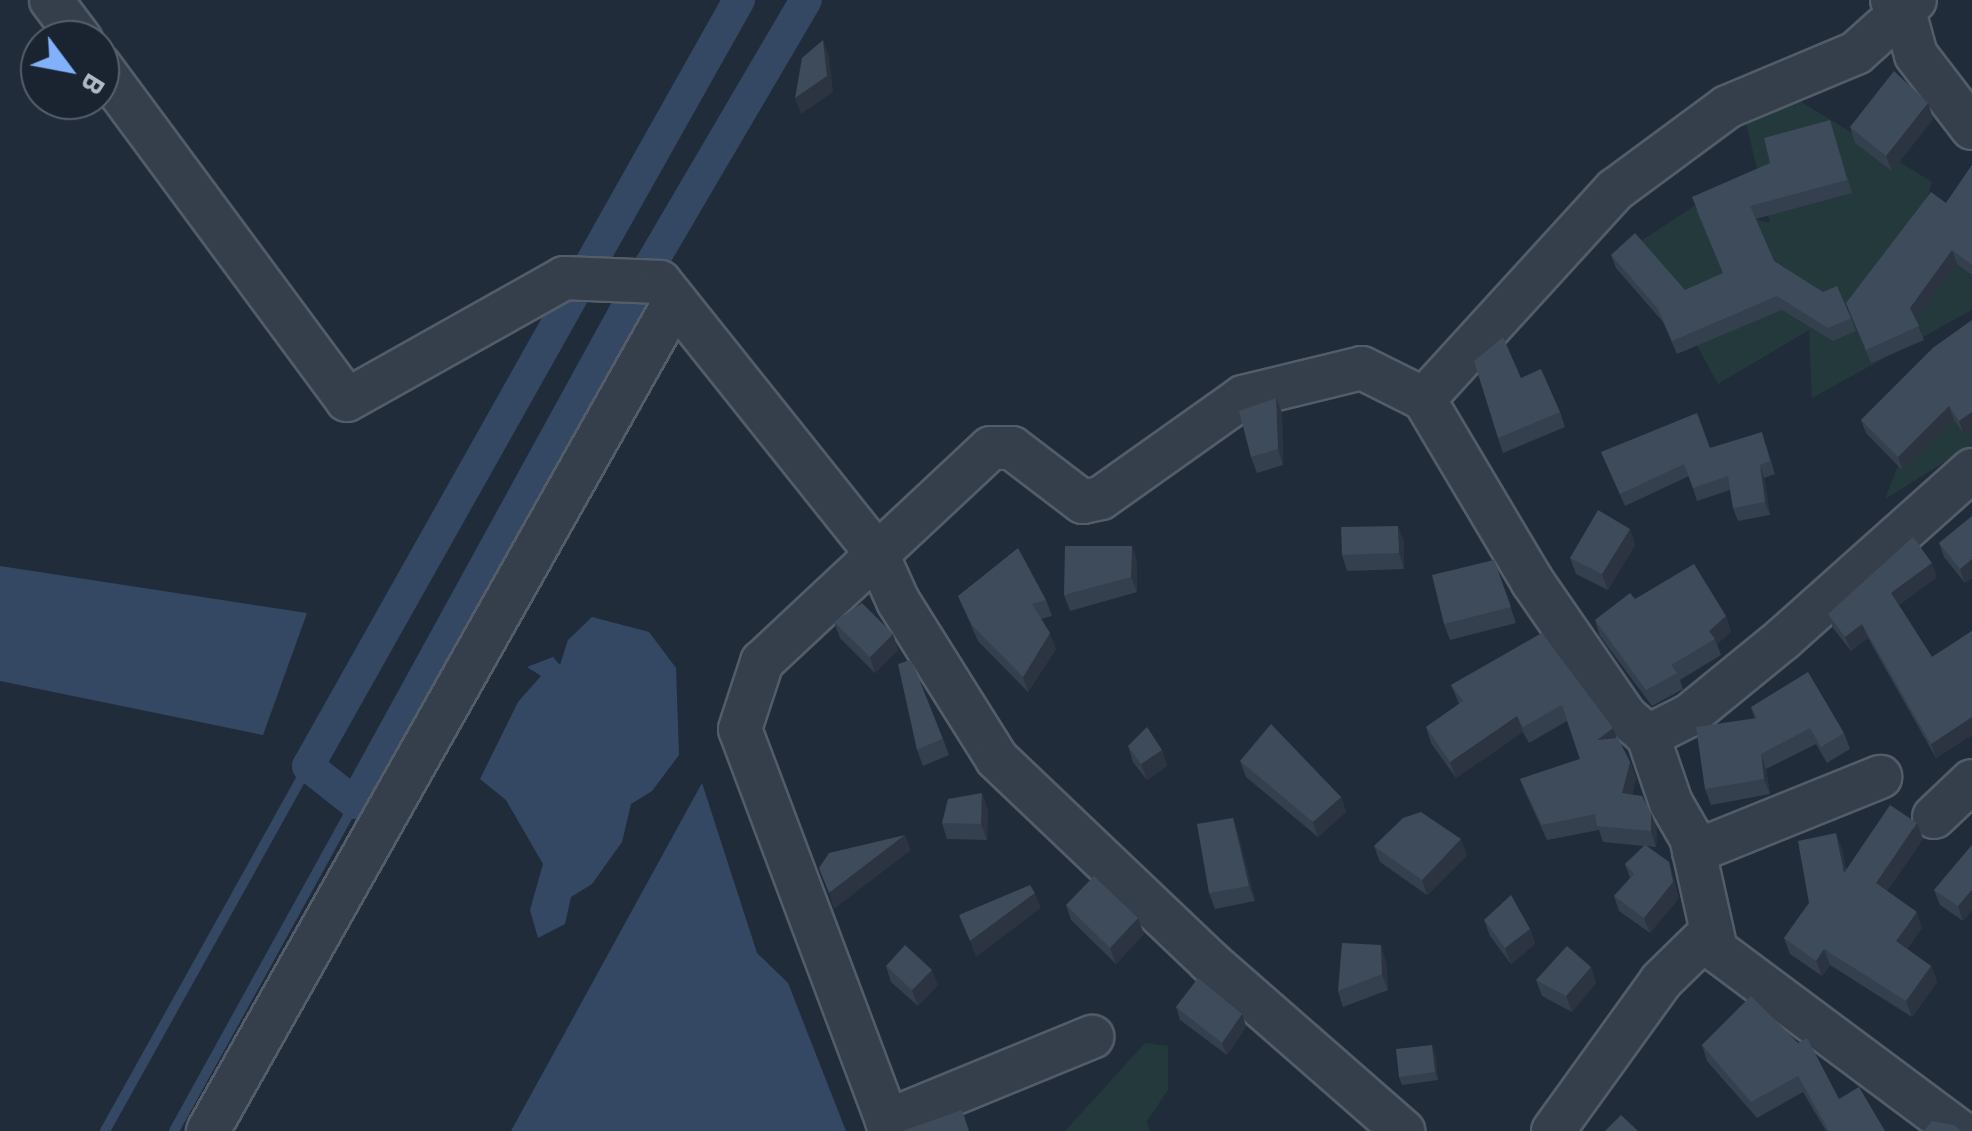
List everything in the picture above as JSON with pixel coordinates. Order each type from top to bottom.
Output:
[{"type":"street","points":[[1904,5],[1916,55],[1972,128]]},
{"type":"street","points":[[1424,398],[1615,190],[1728,107],[1856,53],[1904,5]]},
{"type":"street","points":[[120,93],[347,400],[530,292],[574,276],[668,292],[878,554],[898,601],[1013,776],[1403,1131]]},
{"type":"street","points":[[208,1131],[668,292]]},
{"type":"street","points":[[1092,1037],[889,1126],[740,729],[762,662],[991,448],[1012,448],[1084,502],[1101,498],[1243,397],[1362,368],[1424,398],[1532,581],[1624,716],[1648,736],[1694,852],[1716,950],[1958,1131]]},
{"type":"street","points":[[1648,736],[1690,715],[1784,638],[1972,470]]},
{"type":"street","points":[[1694,852],[1880,776]]},
{"type":"street","points":[[1934,816],[1972,780]]},
{"type":"street","points":[[1553,1131],[1662,981],[1710,932]]},
{"type":"green space","points":[[1795,98],[1932,182],[1905,272],[1830,319],[1972,254],[1972,310],[1812,398],[1809,330],[1718,384],[1641,241],[1697,204],[1770,223],[1746,123]]},
{"type":"green space","points":[[1972,407],[1972,445],[1885,499],[1910,434]]},
{"type":"green space","points":[[1145,1043],[1168,1046],[1168,1090],[1147,1121],[1149,1131],[1065,1131]]},
{"type":"water","points":[[0,566],[307,613],[263,735],[0,681]]},
{"type":"water","points":[[592,617],[649,632],[676,668],[679,755],[652,791],[631,804],[622,842],[592,884],[571,897],[565,924],[538,938],[530,910],[543,864],[506,800],[480,779],[518,702],[541,676],[527,667],[553,657],[560,665],[568,640]]},
{"type":"water","points":[[702,783],[757,953],[788,983],[846,1131],[511,1131]]},
{"type":"building","points":[[823,40],[827,76],[795,98],[802,58]]},
{"type":"building","points":[[1894,71],[1928,103],[1886,156],[1850,127]]},
{"type":"building","points":[[1830,120],[1847,180],[1750,206],[1774,261],[1823,292],[1837,286],[1851,318],[1828,328],[1777,296],[1672,341],[1658,309],[1611,255],[1635,233],[1685,290],[1723,273],[1692,197],[1770,163],[1764,138]]},
{"type":"building","points":[[1972,165],[1972,265],[1952,250],[1910,308],[1919,326],[1866,350],[1846,303],[1931,192],[1946,203]]},
{"type":"building","points":[[1972,320],[1972,412],[1959,421],[1949,406],[1898,457],[1861,420],[1934,347]]},
{"type":"building","points":[[1503,337],[1521,378],[1541,369],[1560,412],[1498,438],[1474,361]]},
{"type":"building","points":[[1276,398],[1278,449],[1251,457],[1239,411]]},
{"type":"building","points":[[1697,413],[1710,448],[1762,432],[1770,461],[1760,465],[1765,502],[1733,508],[1728,476],[1693,488],[1684,464],[1620,494],[1601,452]]},
{"type":"building","points":[[1598,510],[1630,529],[1602,574],[1570,558]]},
{"type":"building","points":[[1972,516],[1972,559],[1960,569],[1939,543]]},
{"type":"building","points":[[1398,526],[1399,553],[1342,555],[1341,527]]},
{"type":"building","points":[[1913,537],[1932,563],[1891,593],[1932,657],[1972,631],[1972,717],[1931,744],[1862,624],[1845,637],[1828,614]]},
{"type":"building","points":[[1065,546],[1132,546],[1131,577],[1064,595]]},
{"type":"building","points":[[1018,548],[1046,600],[1032,604],[1050,633],[1023,677],[972,625],[958,596]]},
{"type":"building","points":[[1494,560],[1511,607],[1444,624],[1432,575]]},
{"type":"building","points":[[1694,564],[1726,616],[1709,631],[1715,639],[1671,665],[1677,673],[1646,690],[1595,620],[1630,593],[1635,599]]},
{"type":"building","points":[[862,603],[893,634],[870,657],[834,622]]},
{"type":"building","points":[[1542,633],[1613,728],[1597,740],[1618,738],[1630,762],[1622,793],[1642,796],[1651,813],[1651,831],[1597,826],[1595,814],[1542,825],[1520,779],[1580,759],[1562,705],[1523,727],[1517,716],[1450,762],[1426,727],[1463,701],[1451,685]]},
{"type":"building","points":[[910,660],[943,739],[917,750],[898,664]]},
{"type":"building","points":[[1808,672],[1844,733],[1821,747],[1810,728],[1761,754],[1764,779],[1705,789],[1696,727],[1757,718],[1751,707]]},
{"type":"building","points":[[1271,724],[1341,797],[1313,822],[1240,761]]},
{"type":"building","points":[[1147,727],[1162,750],[1141,764],[1128,746]]},
{"type":"building","points":[[982,793],[981,824],[942,823],[948,799]]},
{"type":"building","points":[[1890,805],[1917,823],[1876,883],[1917,912],[1896,941],[1931,966],[1906,1001],[1824,949],[1816,961],[1784,938],[1809,903],[1798,841],[1836,833],[1844,873]]},
{"type":"building","points":[[1421,812],[1461,839],[1422,880],[1374,846],[1403,818]]},
{"type":"building","points":[[1233,818],[1249,886],[1209,893],[1197,824]]},
{"type":"building","points":[[905,835],[829,893],[819,868],[829,853]]},
{"type":"building","points":[[1645,845],[1669,862],[1673,882],[1644,918],[1614,896],[1634,874],[1625,864]]},
{"type":"building","points":[[1972,845],[1972,890],[1958,906],[1934,890]]},
{"type":"building","points":[[1094,876],[1138,918],[1110,948],[1066,905]]},
{"type":"building","points":[[1030,885],[1035,893],[970,941],[959,915]]},
{"type":"building","points":[[1511,895],[1530,929],[1505,948],[1484,920]]},
{"type":"building","points":[[1342,943],[1381,945],[1382,974],[1338,991]]},
{"type":"building","points":[[905,945],[932,970],[912,990],[886,966]]},
{"type":"building","points":[[1567,946],[1591,967],[1566,996],[1536,980]]},
{"type":"building","points":[[1198,978],[1242,1014],[1222,1043],[1176,1007]]},
{"type":"building","points":[[1751,996],[1798,1043],[1807,1038],[1839,1099],[1859,1087],[1885,1131],[1829,1131],[1798,1076],[1751,1102],[1702,1045]]},
{"type":"building","points":[[1432,1045],[1435,1072],[1399,1077],[1396,1049]]},
{"type":"building","points":[[962,1110],[969,1131],[904,1131],[905,1130]]},
{"type":"building","points":[[1621,1115],[1638,1131],[1605,1131]]},
{"type":"building","points":[[1932,1121],[1954,1125],[1961,1131],[1924,1131]]},
{"type":"waterway","points":[[739,0],[308,766],[355,803],[651,264],[806,0]]},
{"type":"waterway","points":[[105,1131],[308,766]]},
{"type":"waterway","points":[[174,1131],[355,803]]}]
